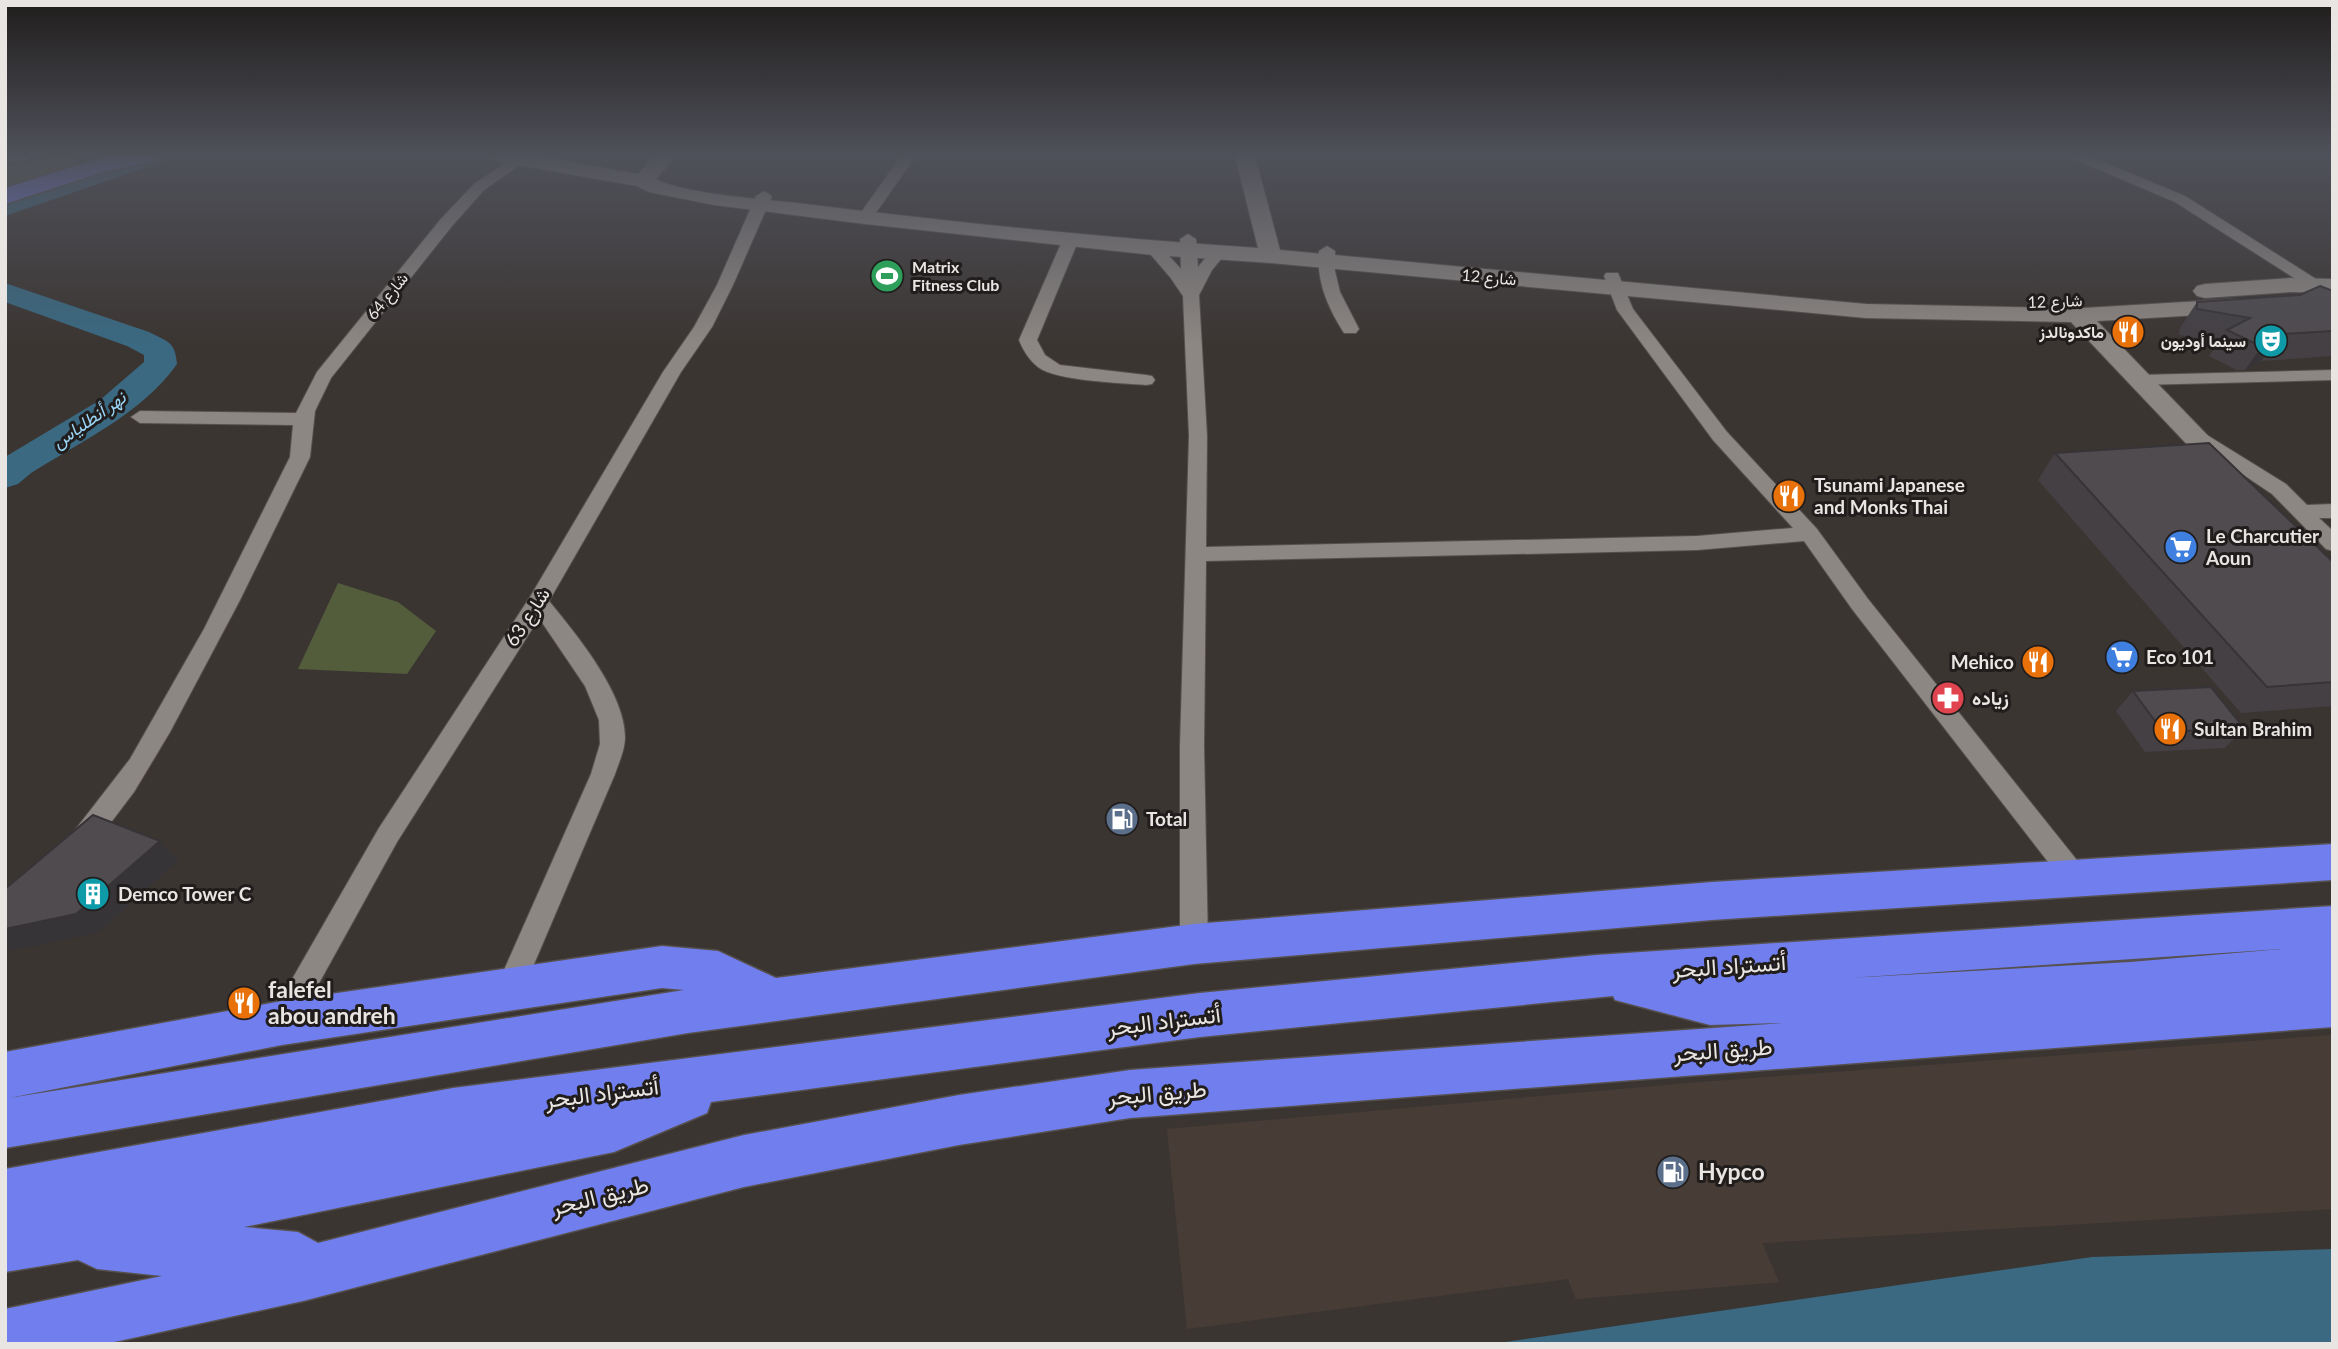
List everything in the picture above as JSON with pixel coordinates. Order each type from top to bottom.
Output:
[{"type":"highway","points":[[2202,448],[2333,566]]},
{"type":"highway","points":[[5,1123],[771,999],[1194,944],[1712,901],[2322,859]]},
{"type":"highway","name":"أتستراد البحر","points":[[5,1195],[453,1112],[1200,1015],[1596,976],[2333,926]]},
{"type":"highway","points":[[1596,976],[1710,1003],[1895,999],[2130,983],[2333,965]]},
{"type":"highway","points":[[5,1075],[282,1023],[662,967],[718,972],[771,999]]},
{"type":"highway","name":"طريق البحر","points":[[5,1336],[303,1274],[744,1161],[959,1120],[1130,1094],[2333,1005]]},
{"type":"highway","points":[[5,1245],[61,1237],[614,1127],[737,1076]]},
{"type":"highway","points":[[61,1237],[169,1250],[271,1255],[298,1259],[303,1274]]},
{"type":"street","name":"شارع 64","points":[[68,852],[103,816],[118,795],[156,735],[223,616],[300,457],[305,435],[304,419],[311,397],[323,376],[450,219]]},
{"type":"street","name":"شارع 63","points":[[282,1023],[388,835],[538,602],[672,372],[703,327],[730,274],[753,219]]},
{"type":"street","name":"شارع 12","points":[[915,219],[1153,248],[1187,245],[1218,253],[1271,251]]},
{"type":"street","name":"شارع 12","points":[[928,219],[1187,245],[1613,282],[2071,308],[2287,275],[2328,291]]},
{"type":"street","points":[[1261,219],[1271,251]]},
{"type":"street","points":[[2206,219],[2287,275]]},
{"type":"street","points":[[1072,239],[1028,340],[1032,350],[1046,366],[1057,370],[1146,380]]},
{"type":"street","points":[[1187,245],[1198,436],[1192,746],[1194,944]]},
{"type":"street","points":[[1153,248],[1177,274],[1190,295]]},
{"type":"street","points":[[1190,295],[1205,268],[1218,253]]},
{"type":"street","name":"شارع 12","points":[[1326,256],[1584,285],[1613,282],[1652,292],[1866,311],[2224,307],[2328,291]]},
{"type":"street","points":[[1326,256],[1337,309],[1350,328]]},
{"type":"street","points":[[1613,282],[1625,310],[1720,436],[1810,534],[1860,604],[2075,877]]},
{"type":"street","points":[[1584,285],[1625,310]]},
{"type":"street","points":[[1625,310],[1635,299],[1652,292]]},
{"type":"street","points":[[2071,308],[2202,448],[2253,470],[2279,489],[2333,544]]},
{"type":"street","points":[[2139,380],[2333,375]]},
{"type":"street","points":[[140,417],[304,419]]},
{"type":"street","points":[[2302,512],[2333,511]]},
{"type":"street","points":[[1197,554],[1697,542],[1810,534]]},
{"type":"street","points":[[510,988],[597,786],[613,735],[610,720],[589,673],[572,645],[538,602]]},
{"type":"shaded area","points":[[2333,1035],[2333,1209],[1762,1243],[1779,1282],[1576,1299],[1568,1279],[1187,1329],[1167,1129],[1701,1082]]},
{"type":"green space","points":[[338,583],[398,602],[436,631],[407,674],[298,669]]},
{"type":"water","points":[[2333,1249],[2333,1344],[1491,1344],[2092,1257]]},
{"type":"building","points":[[2320,286],[2333,291],[2333,331],[2280,334],[2264,343],[2256,344],[2227,330],[2250,318],[2197,309],[2197,302],[2300,295]]},
{"type":"building","name":"Le Charcutier Aoun","points":[[2209,443],[2333,562],[2333,682],[2267,687],[2055,453]]},
{"type":"building","points":[[2211,687],[2244,728],[2163,732],[2133,691]]},
{"type":"building","points":[[93,815],[160,841],[76,914],[5,929],[5,889]]},
{"type":"waterway","name":"نهر أنطلياس","points":[[5,292],[138,339],[160,350],[161,364],[146,380],[112,407],[18,465],[5,476]]},
{"type":"place","name":"Matrix Fitness Club","points":[[887,276]]},
{"type":"place","name":"ماكدونالدز","points":[[2128,332]]},
{"type":"place","name":"سينما أوديون","points":[[2271,341]]},
{"type":"place","name":"Tsunami Japanese and Monks Thai","points":[[1789,496]]},
{"type":"place","name":"Le Charcutier Aoun","points":[[2181,547]]},
{"type":"place","name":"Eco 101","points":[[2122,657]]},
{"type":"place","name":"Mehico","points":[[2038,662]]},
{"type":"place","name":"زياده","points":[[1948,698]]},
{"type":"place","name":"Sultan Brahim","points":[[2170,729]]},
{"type":"place","name":"Total","points":[[1122,819]]},
{"type":"place","name":"Demco Tower C","points":[[93,894]]},
{"type":"place","name":"falefel abou andreh","points":[[244,1003]]},
{"type":"place","name":"Hypco","points":[[1673,1172]]}]
